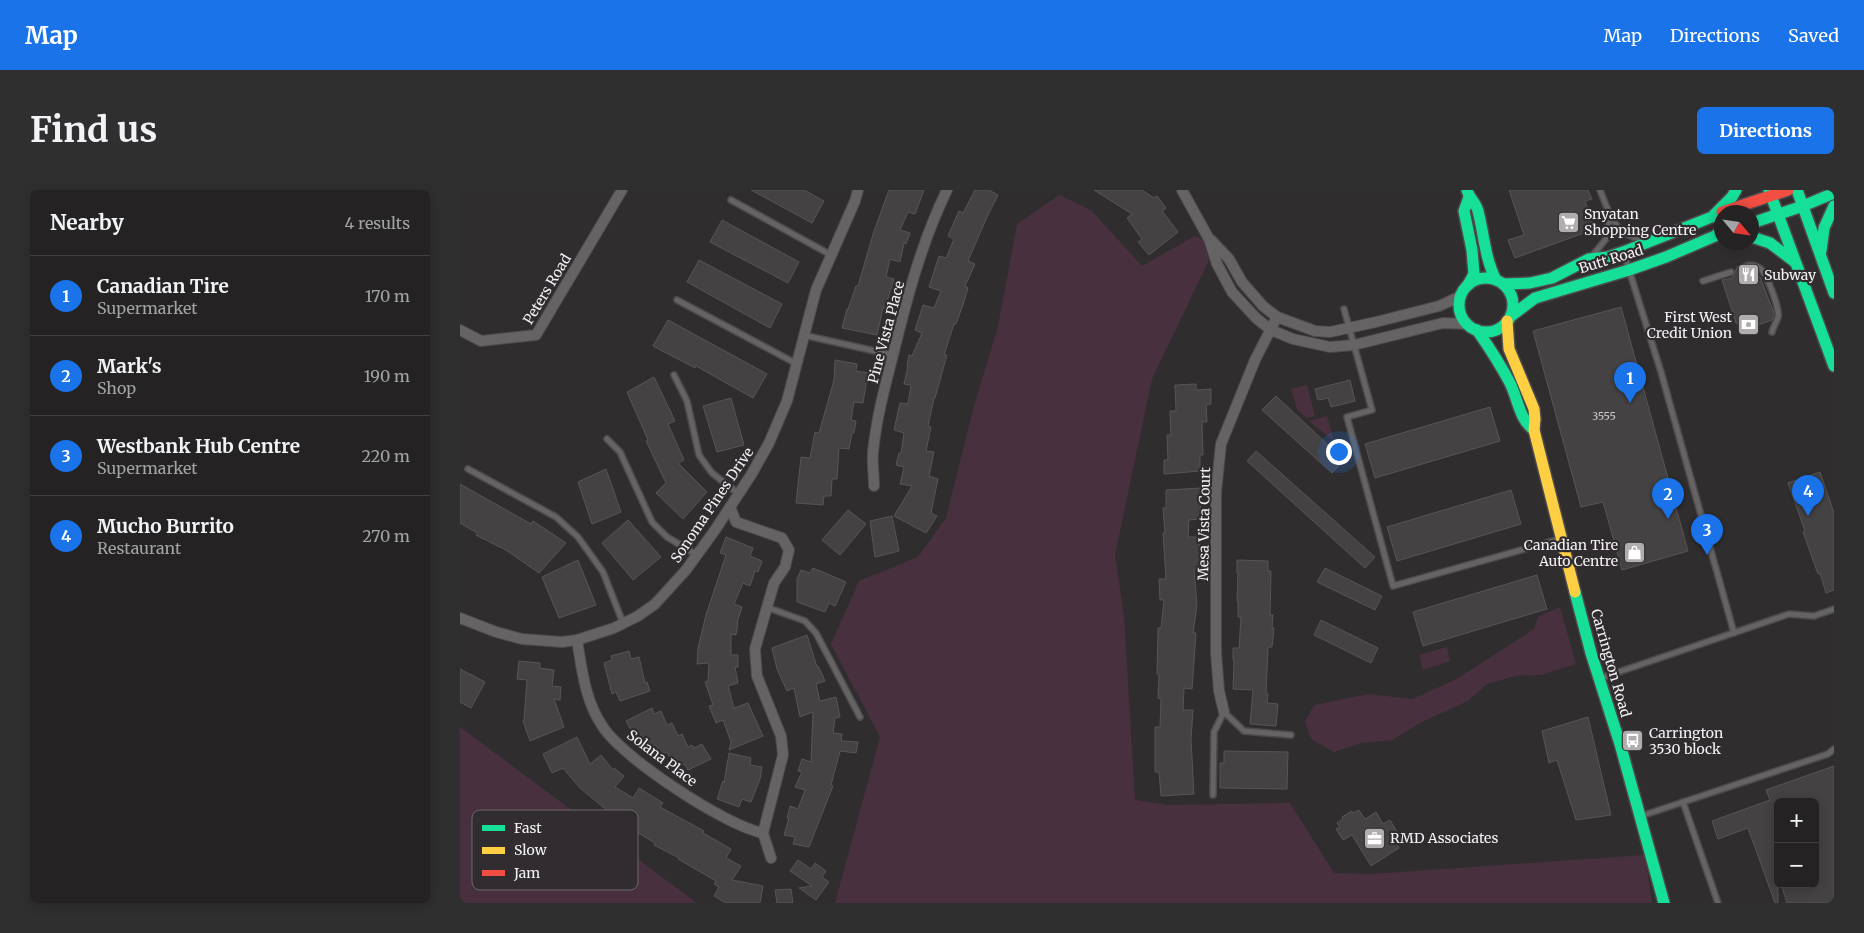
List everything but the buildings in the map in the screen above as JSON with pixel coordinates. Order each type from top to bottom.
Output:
[{"type":"main road","points":[[1726,205],[1736,190]]},
{"type":"main road","name":"Butt Road","points":[[1739,205],[1770,193],[1788,190]]},
{"type":"main road","points":[[1797,190],[1834,293]]},
{"type":"main road","points":[[1770,193],[1834,366]]},
{"type":"main road","points":[[1759,221],[1834,193]]},
{"type":"main road","points":[[1468,194],[1477,208],[1490,269],[1509,291],[1512,299],[1513,307],[1509,318],[1501,327],[1494,331],[1477,330],[1467,324],[1460,311],[1461,296],[1474,274],[1472,250],[1464,211],[1468,194]]},
{"type":"main road","points":[[1820,255],[1822,235],[1834,206]]},
{"type":"main road","name":"Butt Road","points":[[1500,282],[1530,283],[1552,278],[1589,259],[1608,257],[1623,252],[1714,215]]},
{"type":"main road","name":"Butt Road","points":[[1509,318],[1535,298],[1629,270],[1714,237]]},
{"type":"main road","points":[[1759,238],[1779,248],[1796,263]]},
{"type":"main road","points":[[1468,285],[1482,278],[1500,282]]},
{"type":"main road","name":"Carrington Road","points":[[1509,318],[1509,348],[1527,389],[1537,419],[1534,430],[1561,538],[1664,903]]},
{"type":"main road","name":"Carrington Road","points":[[1477,330],[1496,356],[1511,385],[1526,424],[1534,430]]},
{"type":"street","name":"Peters Road","points":[[460,330],[481,341],[536,335],[622,190]]},
{"type":"street","name":"Sonoma Pines Drive","points":[[460,618],[496,632],[522,639],[562,642],[577,640],[623,623],[638,616],[655,604],[697,555],[730,508],[769,443],[787,401],[816,290],[855,202],[858,190]]},
{"type":"street","name":"Pine Vista Place","points":[[874,486],[873,453],[880,407],[911,287],[938,209],[947,190]]},
{"type":"street","points":[[1182,190],[1209,239],[1217,264],[1232,292],[1256,318],[1271,330],[1292,339],[1330,347],[1354,345],[1443,323],[1467,324]]},
{"type":"street","points":[[1209,239],[1229,258],[1252,294],[1277,317],[1315,331],[1330,332],[1349,329],[1439,306],[1461,296]]},
{"type":"street","name":"Mesa Vista Court","points":[[1224,712],[1219,691],[1216,653],[1216,492],[1221,444],[1255,360],[1277,317]]},
{"type":"street","points":[[730,508],[736,522],[782,538],[789,550],[785,567],[774,583],[755,649],[757,676],[781,736],[784,756],[763,833],[771,858]]},
{"type":"street","name":"Solana Place","points":[[577,640],[587,696],[603,728],[624,750],[672,786],[710,810],[751,831],[763,833]]},
{"type":"lane","points":[[1600,190],[1610,216],[1624,234],[1632,238],[1652,241]]},
{"type":"lane","points":[[731,200],[832,256]]},
{"type":"lane","points":[[1589,259],[1606,239],[1610,216]]},
{"type":"lane","points":[[1623,252],[1661,372],[1734,633]]},
{"type":"lane","points":[[1746,266],[1752,264],[1765,274],[1778,312],[1778,319],[1772,332]]},
{"type":"lane","points":[[1703,281],[1731,272]]},
{"type":"lane","points":[[677,300],[797,364]]},
{"type":"lane","points":[[1344,309],[1372,410],[1346,418],[1393,586],[1561,538]]},
{"type":"lane","points":[[803,335],[893,355]]},
{"type":"lane","points":[[674,375],[687,401],[698,455],[712,473],[738,494]]},
{"type":"lane","points":[[607,439],[620,452],[652,522],[667,537],[697,555]]},
{"type":"lane","points":[[468,469],[556,517],[578,536],[603,572],[623,623]]},
{"type":"lane","points":[[766,607],[805,621],[816,633],[860,717]]},
{"type":"lane","points":[[1600,678],[1789,614],[1814,616],[1834,609]]},
{"type":"lane","points":[[1213,795],[1214,732],[1224,712],[1244,731],[1291,735]]},
{"type":"lane","points":[[1640,816],[1828,754],[1834,749]]},
{"type":"lane","points":[[1683,802],[1718,903]]},
{"type":"shaded area","points":[[1059,195],[1091,210],[1142,266],[1195,236],[1203,240],[1209,260],[1152,379],[1115,555],[1124,616],[1135,800],[1169,805],[1290,803],[1334,873],[1371,874],[1645,855],[1652,903],[835,903],[880,737],[831,644],[859,581],[918,557],[946,518],[974,406],[998,326],[1017,224]]},
{"type":"shaded area","points":[[1307,385],[1315,416],[1306,418],[1297,409],[1291,389]]},
{"type":"shaded area","points":[[1327,416],[1334,441],[1309,421]]},
{"type":"shaded area","points":[[1560,607],[1576,664],[1541,675],[1515,676],[1487,684],[1468,701],[1422,722],[1392,740],[1361,743],[1334,752],[1311,739],[1305,722],[1314,705],[1369,694],[1412,699],[1455,680],[1534,629],[1538,617]]},
{"type":"shaded area","points":[[1447,647],[1450,661],[1423,670],[1419,655]]},
{"type":"shaded area","points":[[460,727],[572,810],[472,810],[472,890],[638,890],[638,859],[697,903],[460,903]]},
{"type":"traffic: fast","points":[[1467,190],[1478,211],[1487,255],[1496,280]]},
{"type":"traffic: fast","points":[[1724,205],[1736,190]]},
{"type":"traffic: fast","points":[[1769,190],[1834,366]]},
{"type":"traffic: fast","points":[[1797,190],[1834,293]]},
{"type":"traffic: fast","points":[[1759,221],[1834,193]]},
{"type":"traffic: fast","points":[[1468,285],[1474,274],[1472,250],[1464,211],[1469,197]]},
{"type":"traffic: fast","points":[[1821,251],[1824,228],[1834,206]]},
{"type":"traffic: fast","points":[[1504,284],[1530,283],[1552,278],[1589,259],[1608,257],[1623,252],[1714,216]]},
{"type":"traffic: fast","points":[[1511,316],[1535,298],[1629,270],[1666,257],[1714,236]]},
{"type":"traffic: fast","points":[[1759,239],[1770,243],[1795,262]]},
{"type":"traffic: fast","points":[[1486,278],[1496,280],[1505,286],[1511,295],[1513,305],[1511,315],[1505,324],[1496,330],[1486,332],[1476,330],[1467,324],[1461,315],[1459,305],[1461,295],[1467,286],[1476,280],[1486,278]]},
{"type":"traffic: fast","points":[[1477,330],[1510,383],[1525,420],[1534,430]]},
{"type":"traffic: fast","points":[[1575,592],[1664,903]]},
{"type":"traffic: slow","points":[[1507,321],[1509,349],[1534,409],[1534,430],[1575,592]]},
{"type":"traffic: jam","points":[[1743,205],[1788,190]]},
{"type":"place","name":"Snyatan Shopping Centre","points":[[1568,222]]},
{"type":"place","name":"Subway","points":[[1748,275]]},
{"type":"place","name":"First West Credit Union","points":[[1748,325]]},
{"type":"place","name":"Canadian Tire","points":[[1630,403]]},
{"type":"place","name":"Mucho Burrito","points":[[1808,516]]},
{"type":"place","name":"Mark's","points":[[1668,519]]},
{"type":"place","name":"Canadian Tire Auto Centre","points":[[1634,553]]},
{"type":"place","name":"Westbank Hub Centre","points":[[1707,555]]},
{"type":"place","name":"Carrington 3530 block","points":[[1633,741]]},
{"type":"place","name":"RMD Associates","points":[[1374,838]]}]
